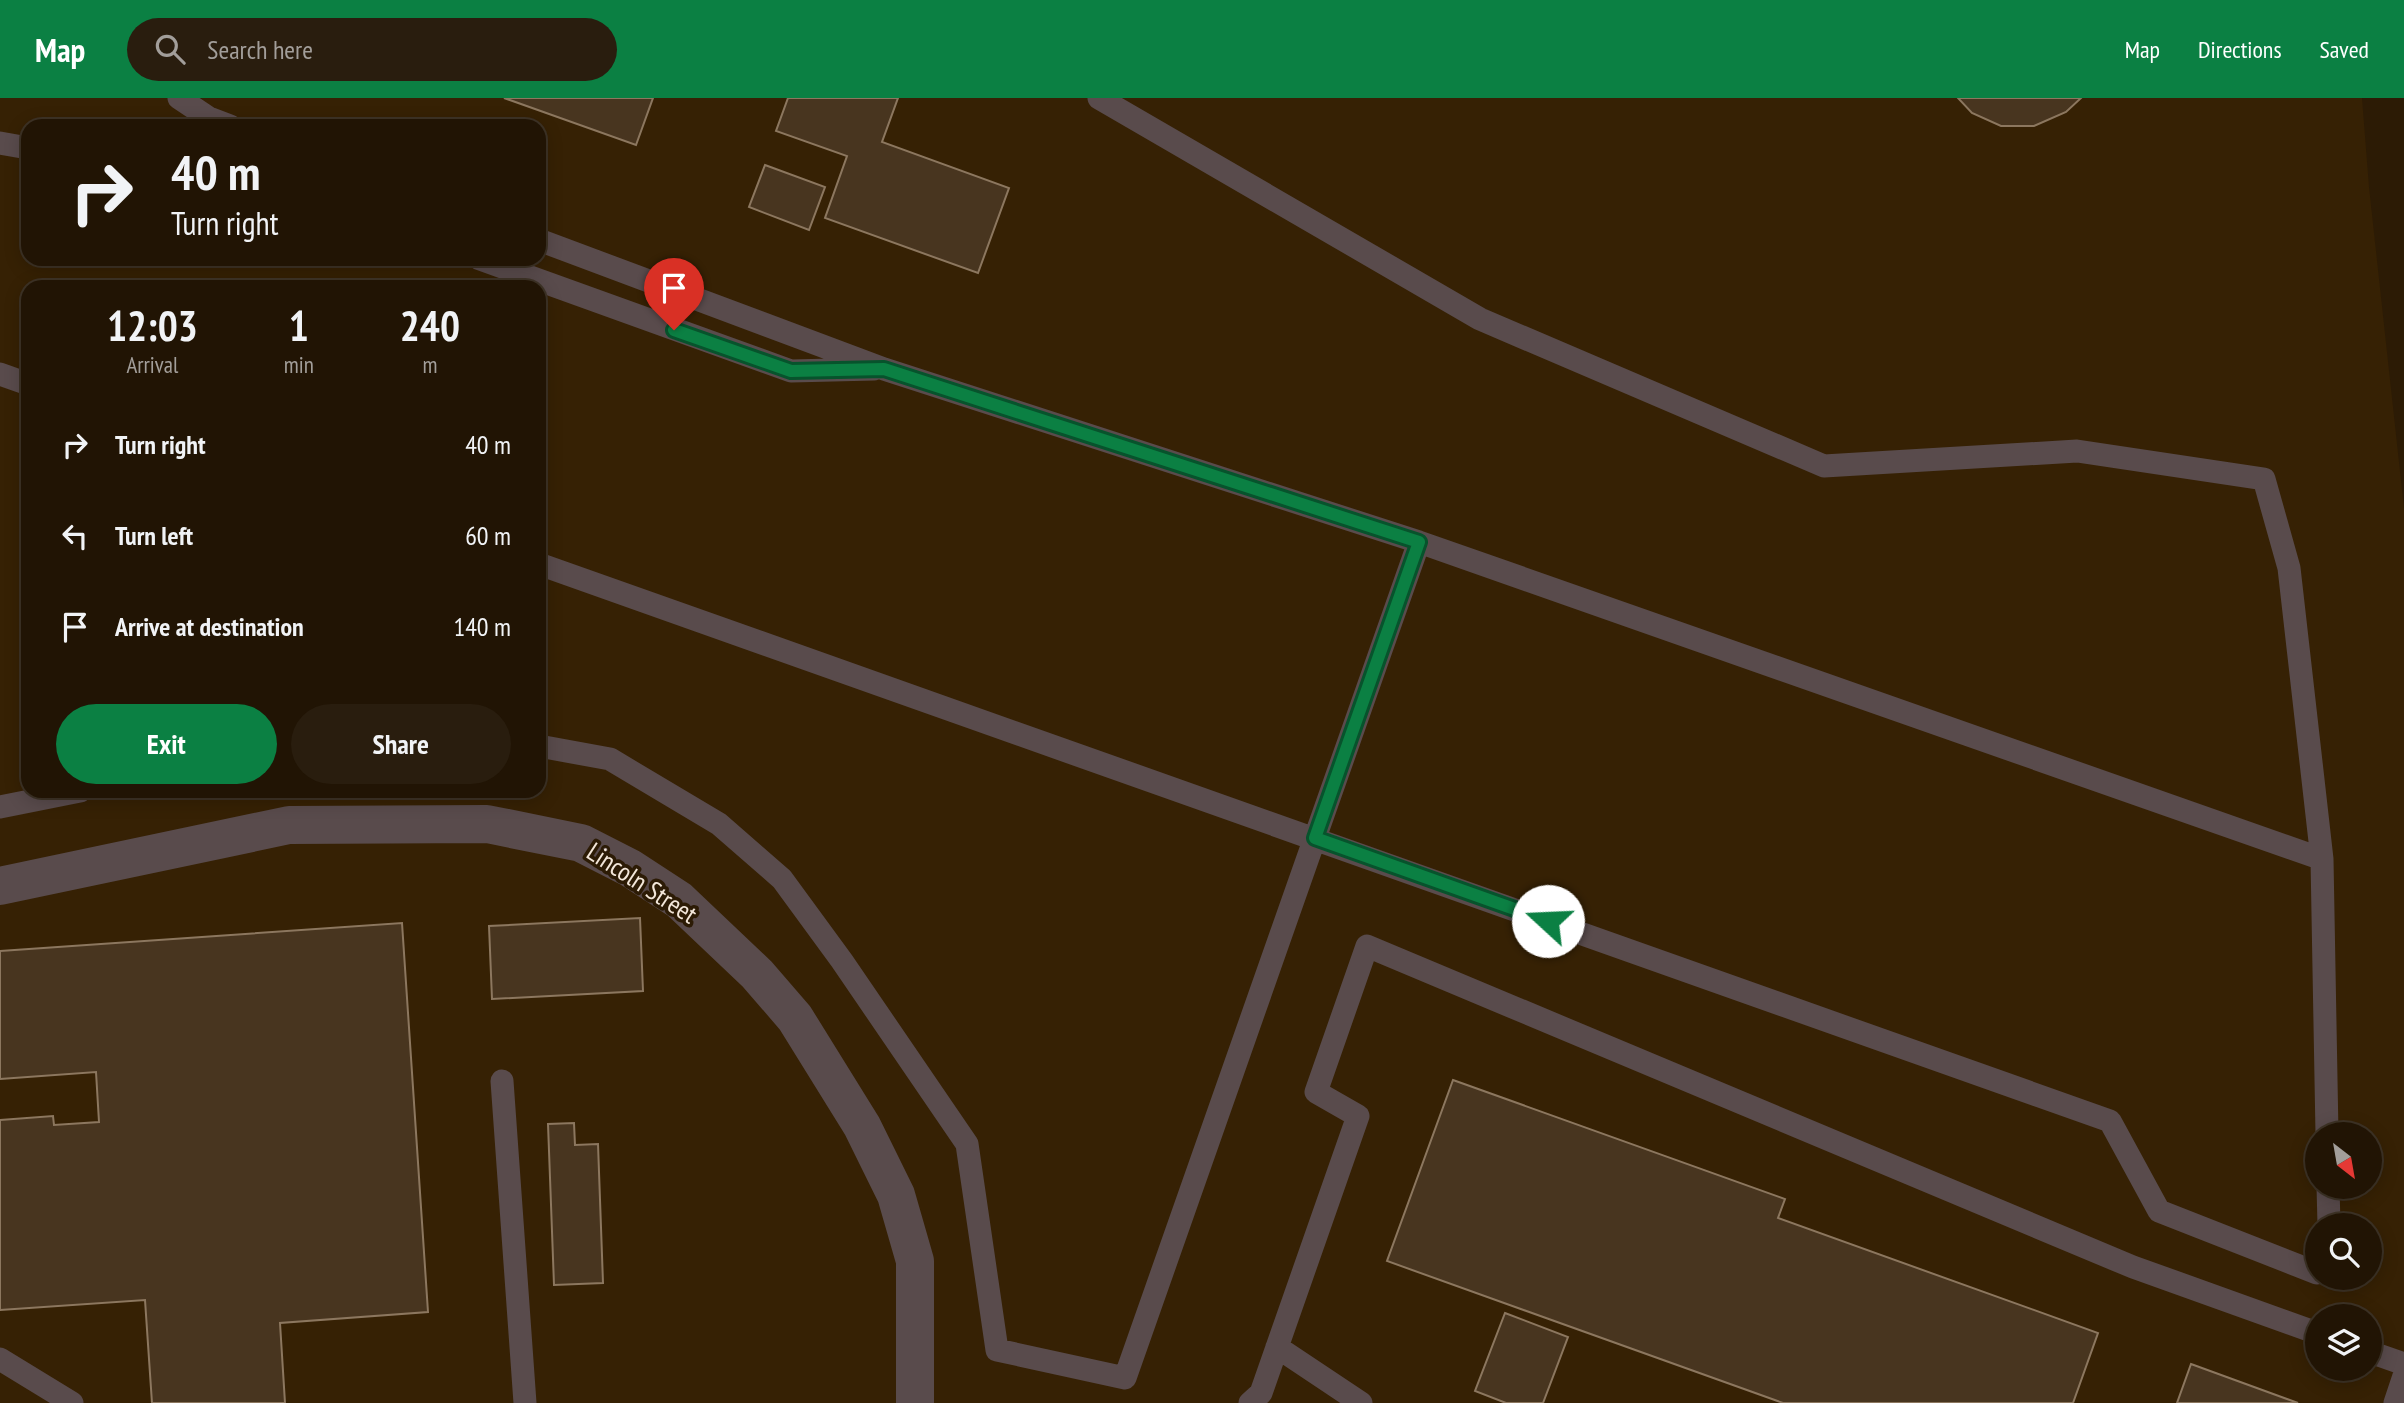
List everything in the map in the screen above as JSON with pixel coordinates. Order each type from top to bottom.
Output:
[{"type":"street","name":"Lincoln Street","points":[[0,886],[289,825],[487,824],[581,843],[630,868],[678,901],[723,938],[757,974],[795,1018],[862,1126],[896,1195],[915,1261],[915,1403]]},
{"type":"lane","points":[[180,98],[212,119]]},
{"type":"lane","points":[[1099,98],[1480,319],[1824,466],[2077,451],[2264,479],[2289,568],[2322,859],[2327,1122]]},
{"type":"lane","points":[[0,143],[21,147]]},
{"type":"lane","points":[[546,243],[884,369],[1419,542],[2322,859]]},
{"type":"lane","points":[[499,266],[538,280]]},
{"type":"lane","points":[[546,283],[791,371],[884,369]]},
{"type":"lane","points":[[0,374],[21,382]]},
{"type":"lane","points":[[546,747],[610,759],[719,824],[782,880],[842,961],[967,1144],[997,1350],[1125,1378],[1419,542]]},
{"type":"lane","points":[[546,566],[2110,1121],[2159,1211],[2305,1268]]},
{"type":"lane","points":[[0,807],[45,798]]},
{"type":"lane","points":[[1250,1403],[1261,1393],[1358,1116],[1316,1092],[1367,946],[2133,1267],[2305,1329]]},
{"type":"lane","points":[[502,1081],[525,1403]]},
{"type":"lane","points":[[1277,1347],[1361,1403]]},
{"type":"lane","points":[[2382,1356],[2404,1364]]},
{"type":"lane","points":[[0,1359],[72,1403]]},
{"type":"lane","points":[[2395,1403],[2404,1376]]},
{"type":"shaded area","points":[[0,98],[2362,98],[2369,187],[2404,508],[2404,1403],[0,1403]]},
{"type":"building","points":[[504,98],[653,98],[636,145]]},
{"type":"building","points":[[788,98],[898,98],[882,142],[1009,188],[978,273],[825,218],[847,156],[776,131]]},
{"type":"building","points":[[1958,98],[2081,98],[2066,112],[2034,126],[2001,126],[1972,113]]},
{"type":"building","points":[[765,165],[825,187],[809,230],[749,207]]},
{"type":"building","points":[[640,918],[643,991],[492,999],[489,926]]},
{"type":"building","points":[[402,923],[428,1312],[280,1323],[285,1403],[152,1403],[145,1300],[0,1310],[0,1120],[53,1116],[54,1125],[99,1122],[96,1072],[0,1079],[0,951]]},
{"type":"building","points":[[1453,1080],[1785,1199],[1778,1218],[2098,1333],[2073,1403],[1783,1403],[1387,1261]]},
{"type":"building","points":[[574,1123],[575,1145],[598,1144],[603,1283],[554,1285],[548,1124]]},
{"type":"building","points":[[1505,1313],[1568,1337],[1543,1403],[1506,1403],[1475,1391]]},
{"type":"building","points":[[2191,1364],[2298,1403],[2177,1403]]},
{"type":"route","points":[[674,330],[791,371],[884,369],[1419,542],[1315,838],[1548,921]]}]
